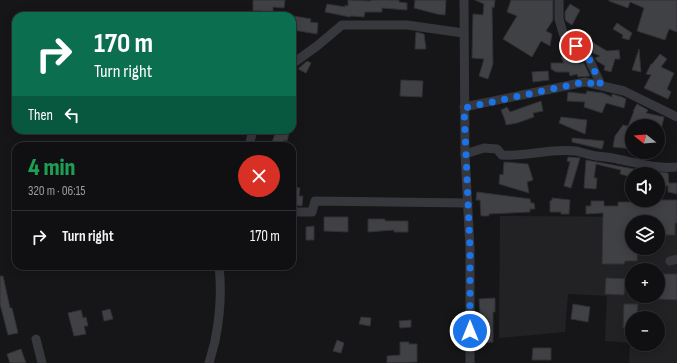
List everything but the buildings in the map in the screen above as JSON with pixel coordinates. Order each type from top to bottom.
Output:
[{"type":"street","points":[[464,0],[463,33],[465,154],[470,249],[470,363]]},
{"type":"street","points":[[559,0],[559,19],[564,36],[589,59],[601,85]]},
{"type":"street","points":[[296,61],[342,25],[407,25],[463,33]]},
{"type":"street","points":[[464,108],[584,82],[624,91],[677,117]]},
{"type":"street","points":[[465,154],[484,148],[497,149],[502,155],[516,156],[561,150],[616,158],[661,168],[677,167]]},
{"type":"street","points":[[296,212],[312,212],[315,201],[468,203]]},
{"type":"street","points":[[209,363],[219,319],[221,300],[219,270]]},
{"type":"street","points":[[36,339],[42,363]]},
{"type":"shaded area","points":[[677,212],[677,363],[629,363],[630,351],[665,351],[665,311],[625,311],[625,343],[605,341],[607,296],[568,294],[565,332],[499,338],[500,216],[625,217],[625,255],[665,255],[665,215]]},
{"type":"route","points":[[470,331],[470,249],[464,108],[584,82],[601,85],[589,59],[576,46]]}]
